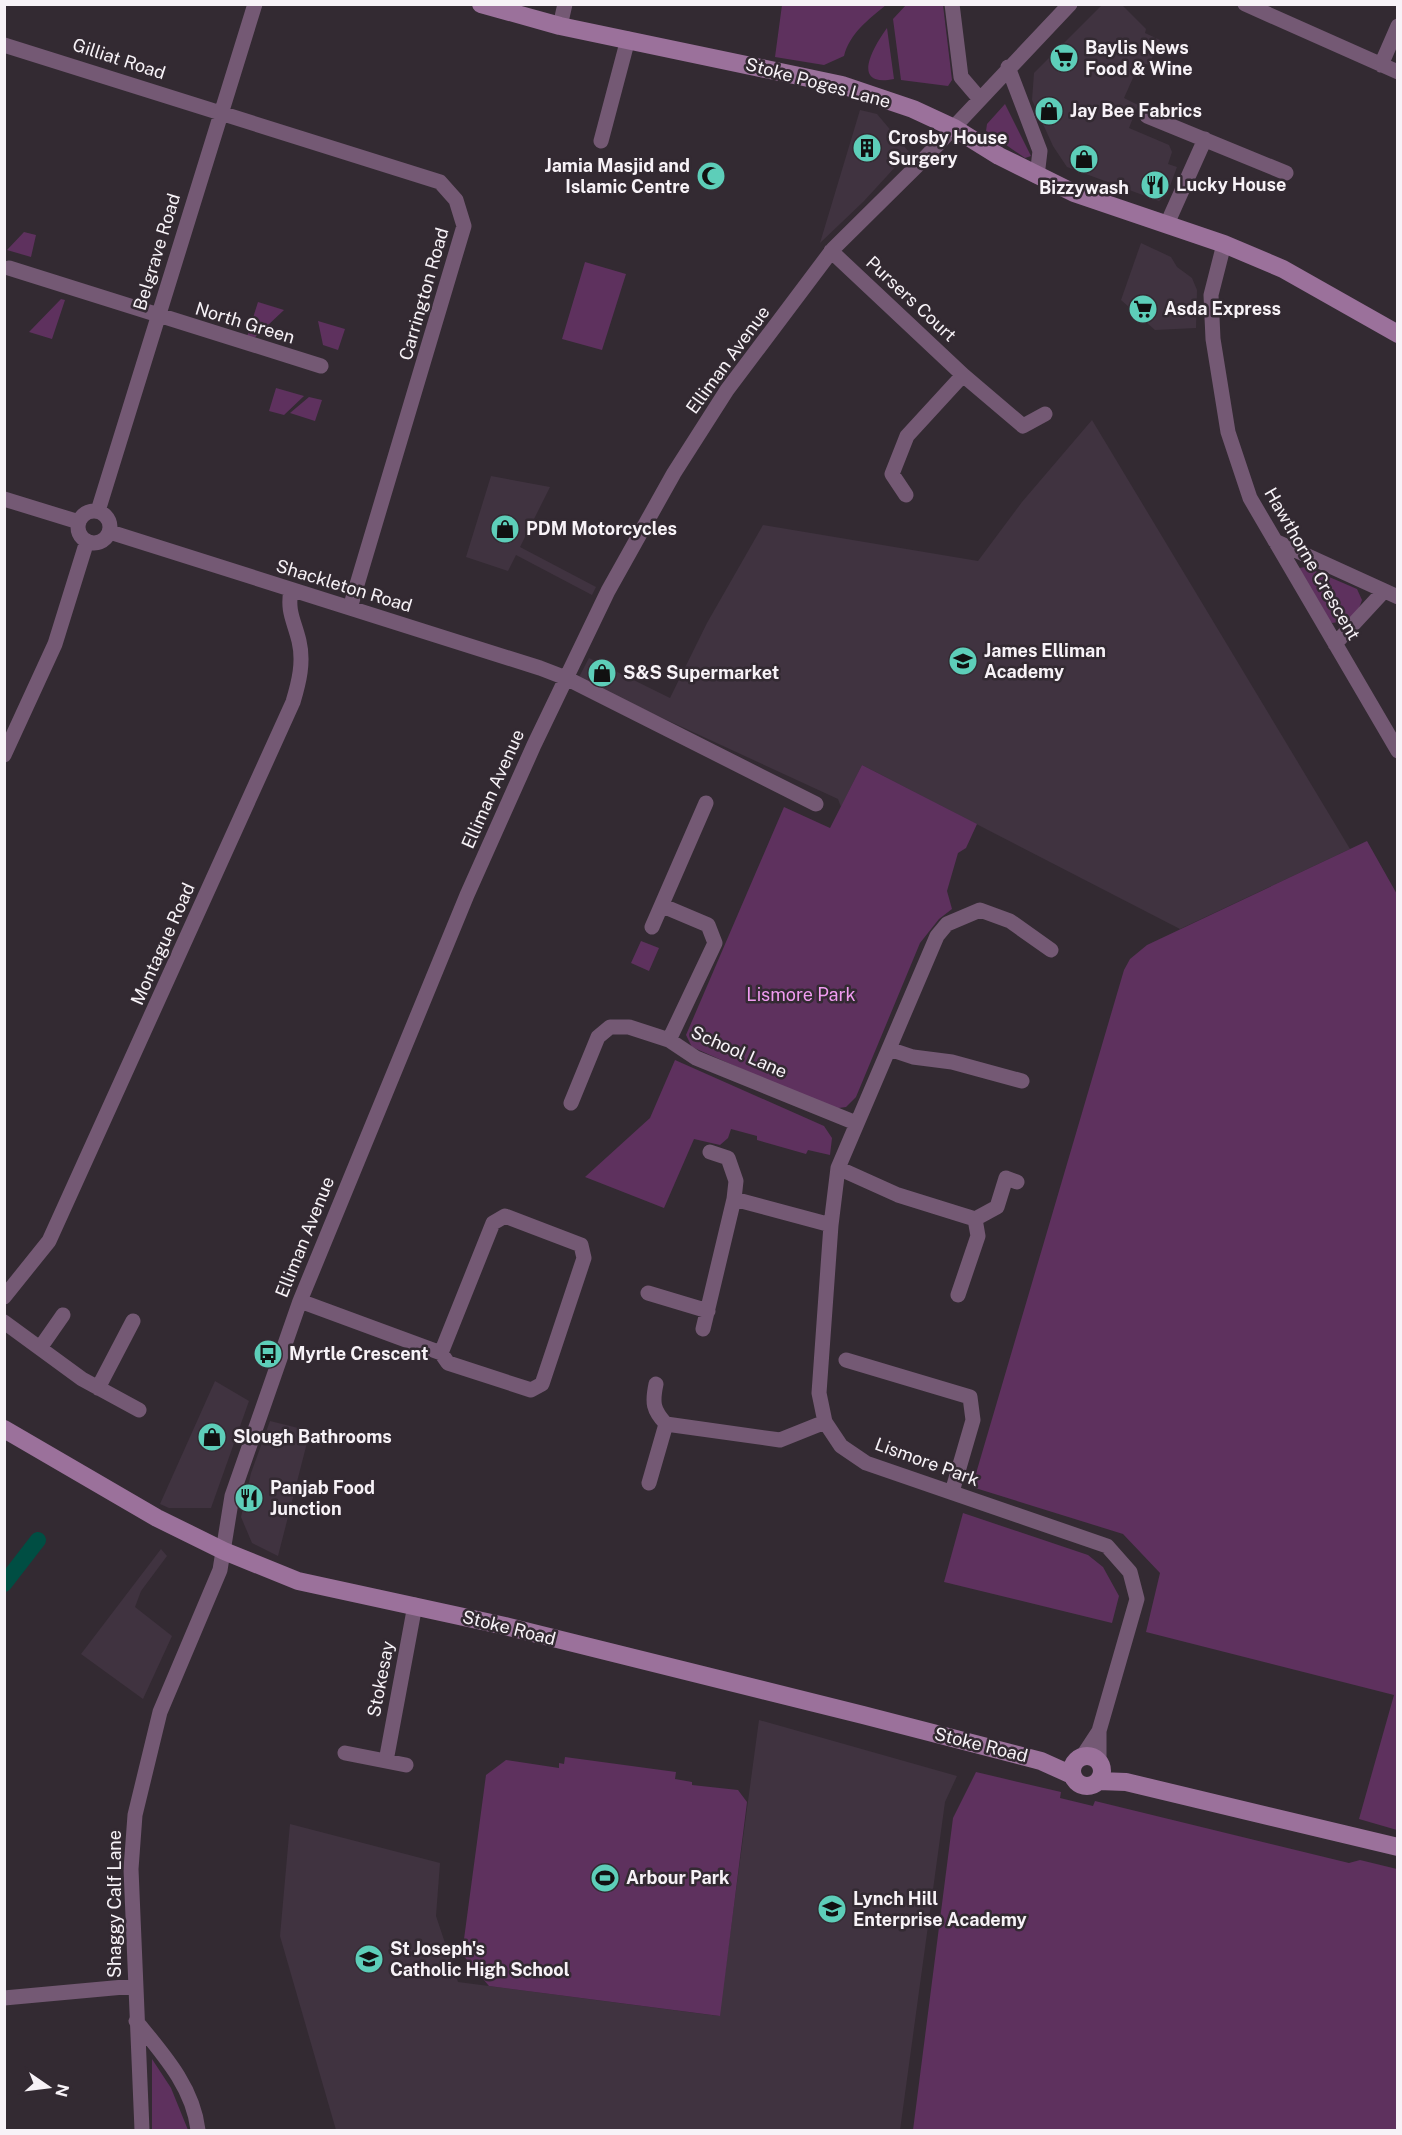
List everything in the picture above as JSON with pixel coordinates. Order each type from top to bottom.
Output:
[{"type":"main road","name":"Stoke Poges Lane","points":[[481,4],[560,26],[842,85],[913,109],[954,128],[1037,176],[1074,193],[1224,244],[1283,268],[1398,334]]},
{"type":"main road","name":"Stoke Road","points":[[4,1429],[157,1518],[224,1551],[298,1581],[415,1605],[1041,1761],[1088,1767],[1126,1782],[1398,1847]]},
{"type":"street","name":"Belgrave Road","points":[[98,511],[255,4]]},
{"type":"street","points":[[560,26],[565,4]]},
{"type":"street","points":[[952,4],[961,77],[979,98]]},
{"type":"street","name":"Elliman Avenue","points":[[224,1551],[225,1526],[234,1487],[300,1301],[467,895],[566,678],[609,591],[674,473],[727,390],[831,251],[954,128],[1008,67],[1070,4]]},
{"type":"street","points":[[1245,4],[1398,72]]},
{"type":"street","points":[[1381,65],[1398,26]]},
{"type":"street","points":[[602,141],[628,39]]},
{"type":"street","name":"Gilliat Road","points":[[4,45],[222,112]]},
{"type":"street","points":[[1008,67],[1040,151],[1037,176]]},
{"type":"street","name":"Carrington Road","points":[[222,112],[440,182],[456,200],[464,226],[350,608]]},
{"type":"street","points":[[1147,116],[1205,139],[1267,159],[1286,173]]},
{"type":"street","points":[[1167,224],[1205,139]]},
{"type":"street","name":"Hawthorne Crescent","points":[[1224,244],[1211,295],[1213,339],[1228,432],[1250,498],[1398,751]]},
{"type":"street","name":"Pursers Court","points":[[831,251],[963,375],[1023,426],[1045,414]]},
{"type":"street","name":"North Green","points":[[9,268],[321,366]]},
{"type":"street","points":[[906,495],[892,474],[907,436],[963,375]]},
{"type":"street","points":[[4,499],[79,522]]},
{"type":"street","points":[[88,511],[98,511],[109,521],[110,532],[103,540],[87,541],[80,535],[79,522],[88,511]]},
{"type":"street","name":"Shackleton Road","points":[[110,532],[566,678],[816,804]]},
{"type":"street","points":[[4,755],[55,644],[87,541]]},
{"type":"street","points":[[1275,541],[1390,594],[1335,644]]},
{"type":"street","name":"Montague Road","points":[[4,1297],[49,1242],[54,1232],[293,702],[301,674],[300,643],[288,608],[291,590]]},
{"type":"street","points":[[652,927],[706,803]]},
{"type":"street","name":"School Lane","points":[[663,906],[708,926],[715,943],[669,1040],[696,1058],[856,1123]]},
{"type":"street","name":"Lismore Park","points":[[1051,950],[1011,921],[980,910],[947,924],[937,936],[838,1168],[831,1225],[819,1393],[825,1422],[841,1446],[866,1462],[1107,1546],[1130,1572],[1137,1599],[1088,1767]]},
{"type":"street","points":[[570,1103],[598,1037],[610,1027],[629,1027],[669,1040]]},
{"type":"street","points":[[889,1049],[913,1057],[952,1062],[1022,1081]]},
{"type":"street","points":[[703,1329],[736,1182],[728,1158],[710,1152]]},
{"type":"street","points":[[838,1168],[898,1196],[975,1220],[997,1207],[1006,1178],[1017,1182]]},
{"type":"street","points":[[734,1199],[831,1225]]},
{"type":"street","points":[[300,1301],[441,1353],[448,1363],[531,1390],[542,1384],[584,1258],[581,1245],[505,1216],[493,1223],[441,1353]]},
{"type":"street","points":[[958,1295],[978,1236],[975,1220]]},
{"type":"street","points":[[648,1293],[708,1311]]},
{"type":"street","points":[[40,1348],[63,1315]]},
{"type":"street","points":[[4,1322],[82,1379],[139,1410]]},
{"type":"street","points":[[98,1388],[133,1322]]},
{"type":"street","points":[[846,1360],[970,1397],[973,1420],[952,1492]]},
{"type":"street","points":[[656,1384],[652,1404],[656,1414],[666,1424],[780,1440],[825,1422]]},
{"type":"street","points":[[649,1483],[666,1424]]},
{"type":"street","name":"Shaggy Calf Lane","points":[[142,2130],[131,1869],[135,1815],[160,1712],[210,1595],[224,1551]]},
{"type":"street","name":"Stokesay","points":[[386,1761],[415,1605]]},
{"type":"street","points":[[345,1753],[406,1766]]},
{"type":"street","points":[[4,1998],[135,1986]]},
{"type":"street","points":[[136,2021],[176,2069],[188,2095],[198,2130]]},
{"type":"shaded area","points":[[1103,4],[1122,5],[1146,29],[1145,33],[1160,40],[1149,65],[1140,62],[1124,98],[1138,105],[1129,128],[1169,145],[1172,152],[1168,164],[1177,167],[1167,194],[1159,201],[1067,167],[1053,146],[1032,100],[1034,73]]},
{"type":"shaded area","points":[[860,110],[877,114],[909,152],[864,201],[820,243]]},
{"type":"shaded area","points":[[1141,243],[1171,257],[1177,267],[1192,278],[1197,290],[1196,328],[1155,330],[1121,300]]},
{"type":"shaded area","name":"James Elliman Academy","points":[[1092,420],[1350,849],[1180,929],[862,765],[841,807],[838,799],[578,679],[589,658],[670,698],[707,623],[763,525],[978,561],[1022,502]]},
{"type":"shaded area","points":[[491,476],[550,487],[520,547],[596,587],[592,595],[516,555],[508,571],[466,557]]},
{"type":"shaded area","points":[[215,1381],[249,1401],[211,1508],[169,1508],[160,1504]]},
{"type":"shaded area","points":[[270,1421],[310,1431],[278,1556],[252,1543],[241,1517],[251,1473]]},
{"type":"shaded area","points":[[161,1549],[167,1556],[141,1591],[135,1607],[172,1636],[143,1699],[81,1654]]},
{"type":"shaded area","points":[[759,1720],[957,1776],[945,1802],[900,2130],[336,2130],[280,1936],[290,1824],[440,1863],[436,1916],[458,1982],[719,2016]]},
{"type":"green space","points":[[782,4],[886,5],[855,34],[844,56],[824,65],[775,57]]},
{"type":"green space","points":[[906,5],[943,5],[952,80],[948,86],[901,80],[893,19]]},
{"type":"green space","points":[[887,28],[894,79],[880,80],[872,77],[869,64],[876,45]]},
{"type":"green space","points":[[1005,104],[1031,156],[1025,158],[986,131],[987,124]]},
{"type":"green space","points":[[24,232],[36,235],[31,257],[7,250]]},
{"type":"green space","points":[[585,262],[626,274],[602,350],[562,339]]},
{"type":"green space","points":[[61,299],[65,300],[52,339],[29,332]]},
{"type":"green space","points":[[258,302],[284,310],[249,343],[245,343]]},
{"type":"green space","points":[[318,321],[345,329],[338,350],[323,345]]},
{"type":"green space","points":[[276,388],[304,396],[284,415],[269,411]]},
{"type":"green space","points":[[309,397],[322,400],[315,421],[290,413]]},
{"type":"green space","points":[[1306,567],[1357,589],[1362,600],[1352,618],[1332,623],[1323,614],[1299,568]]},
{"type":"green space","name":"Lismore Park","points":[[862,765],[977,824],[966,848],[958,853],[947,891],[952,909],[939,919],[920,943],[856,1097],[846,1107],[831,1109],[692,1047],[686,1035],[784,807],[830,828]]},
{"type":"green space","points":[[1367,841],[1398,896],[1397,1830],[1359,1819],[1394,1695],[1146,1632],[1160,1573],[1123,1534],[972,1487],[1124,970],[1130,959],[1147,945]]},
{"type":"green space","points":[[641,941],[659,948],[649,971],[631,963]]},
{"type":"green space","points":[[675,1060],[824,1126],[832,1138],[830,1155],[808,1150],[806,1154],[757,1140],[757,1136],[731,1129],[728,1138],[720,1145],[694,1139],[664,1208],[585,1177],[650,1118]]},
{"type":"green space","points":[[963,1513],[1088,1555],[1103,1567],[1119,1596],[1112,1623],[944,1582]]},
{"type":"green space","name":"Arbour Park","points":[[565,1757],[676,1772],[675,1779],[692,1782],[692,1785],[738,1790],[747,1802],[720,2016],[489,1986],[462,1954],[486,1775],[506,1760],[559,1768],[559,1763],[564,1764]]},
{"type":"green space","points":[[976,1772],[1061,1792],[1060,1798],[1093,1806],[1095,1801],[1349,1863],[1360,1860],[1397,1869],[1397,2130],[913,2130],[953,1818]]},
{"type":"green space","points":[[152,2059],[171,2088],[188,2130],[152,2130]]},
{"type":"waterway","points":[[4,1584],[38,1540]]},
{"type":"place","name":"Baylis News Food & Wine","points":[[1064,58]]},
{"type":"place","name":"Jay Bee Fabrics","points":[[1049,111]]},
{"type":"place","name":"Crosby House Surgery","points":[[867,148]]},
{"type":"place","name":"Bizzywash","points":[[1084,159]]},
{"type":"place","name":"Jamia Masjid and Islamic Centre","points":[[711,176]]},
{"type":"place","name":"Lucky House","points":[[1155,185]]},
{"type":"place","name":"Asda Express","points":[[1143,309]]},
{"type":"place","name":"PDM Motorcycles","points":[[505,529]]},
{"type":"place","name":"James Elliman Academy","points":[[963,661]]},
{"type":"place","name":"S&S Supermarket","points":[[602,673]]},
{"type":"place","name":"Myrtle Crescent","points":[[268,1354]]},
{"type":"place","name":"Slough Bathrooms","points":[[212,1437]]},
{"type":"place","name":"Panjab Food Junction","points":[[249,1498]]},
{"type":"place","name":"Arbour Park","points":[[605,1878]]},
{"type":"place","name":"Lynch Hill Enterprise Academy","points":[[832,1909]]},
{"type":"place","name":"St Joseph's Catholic High School","points":[[369,1959]]}]
